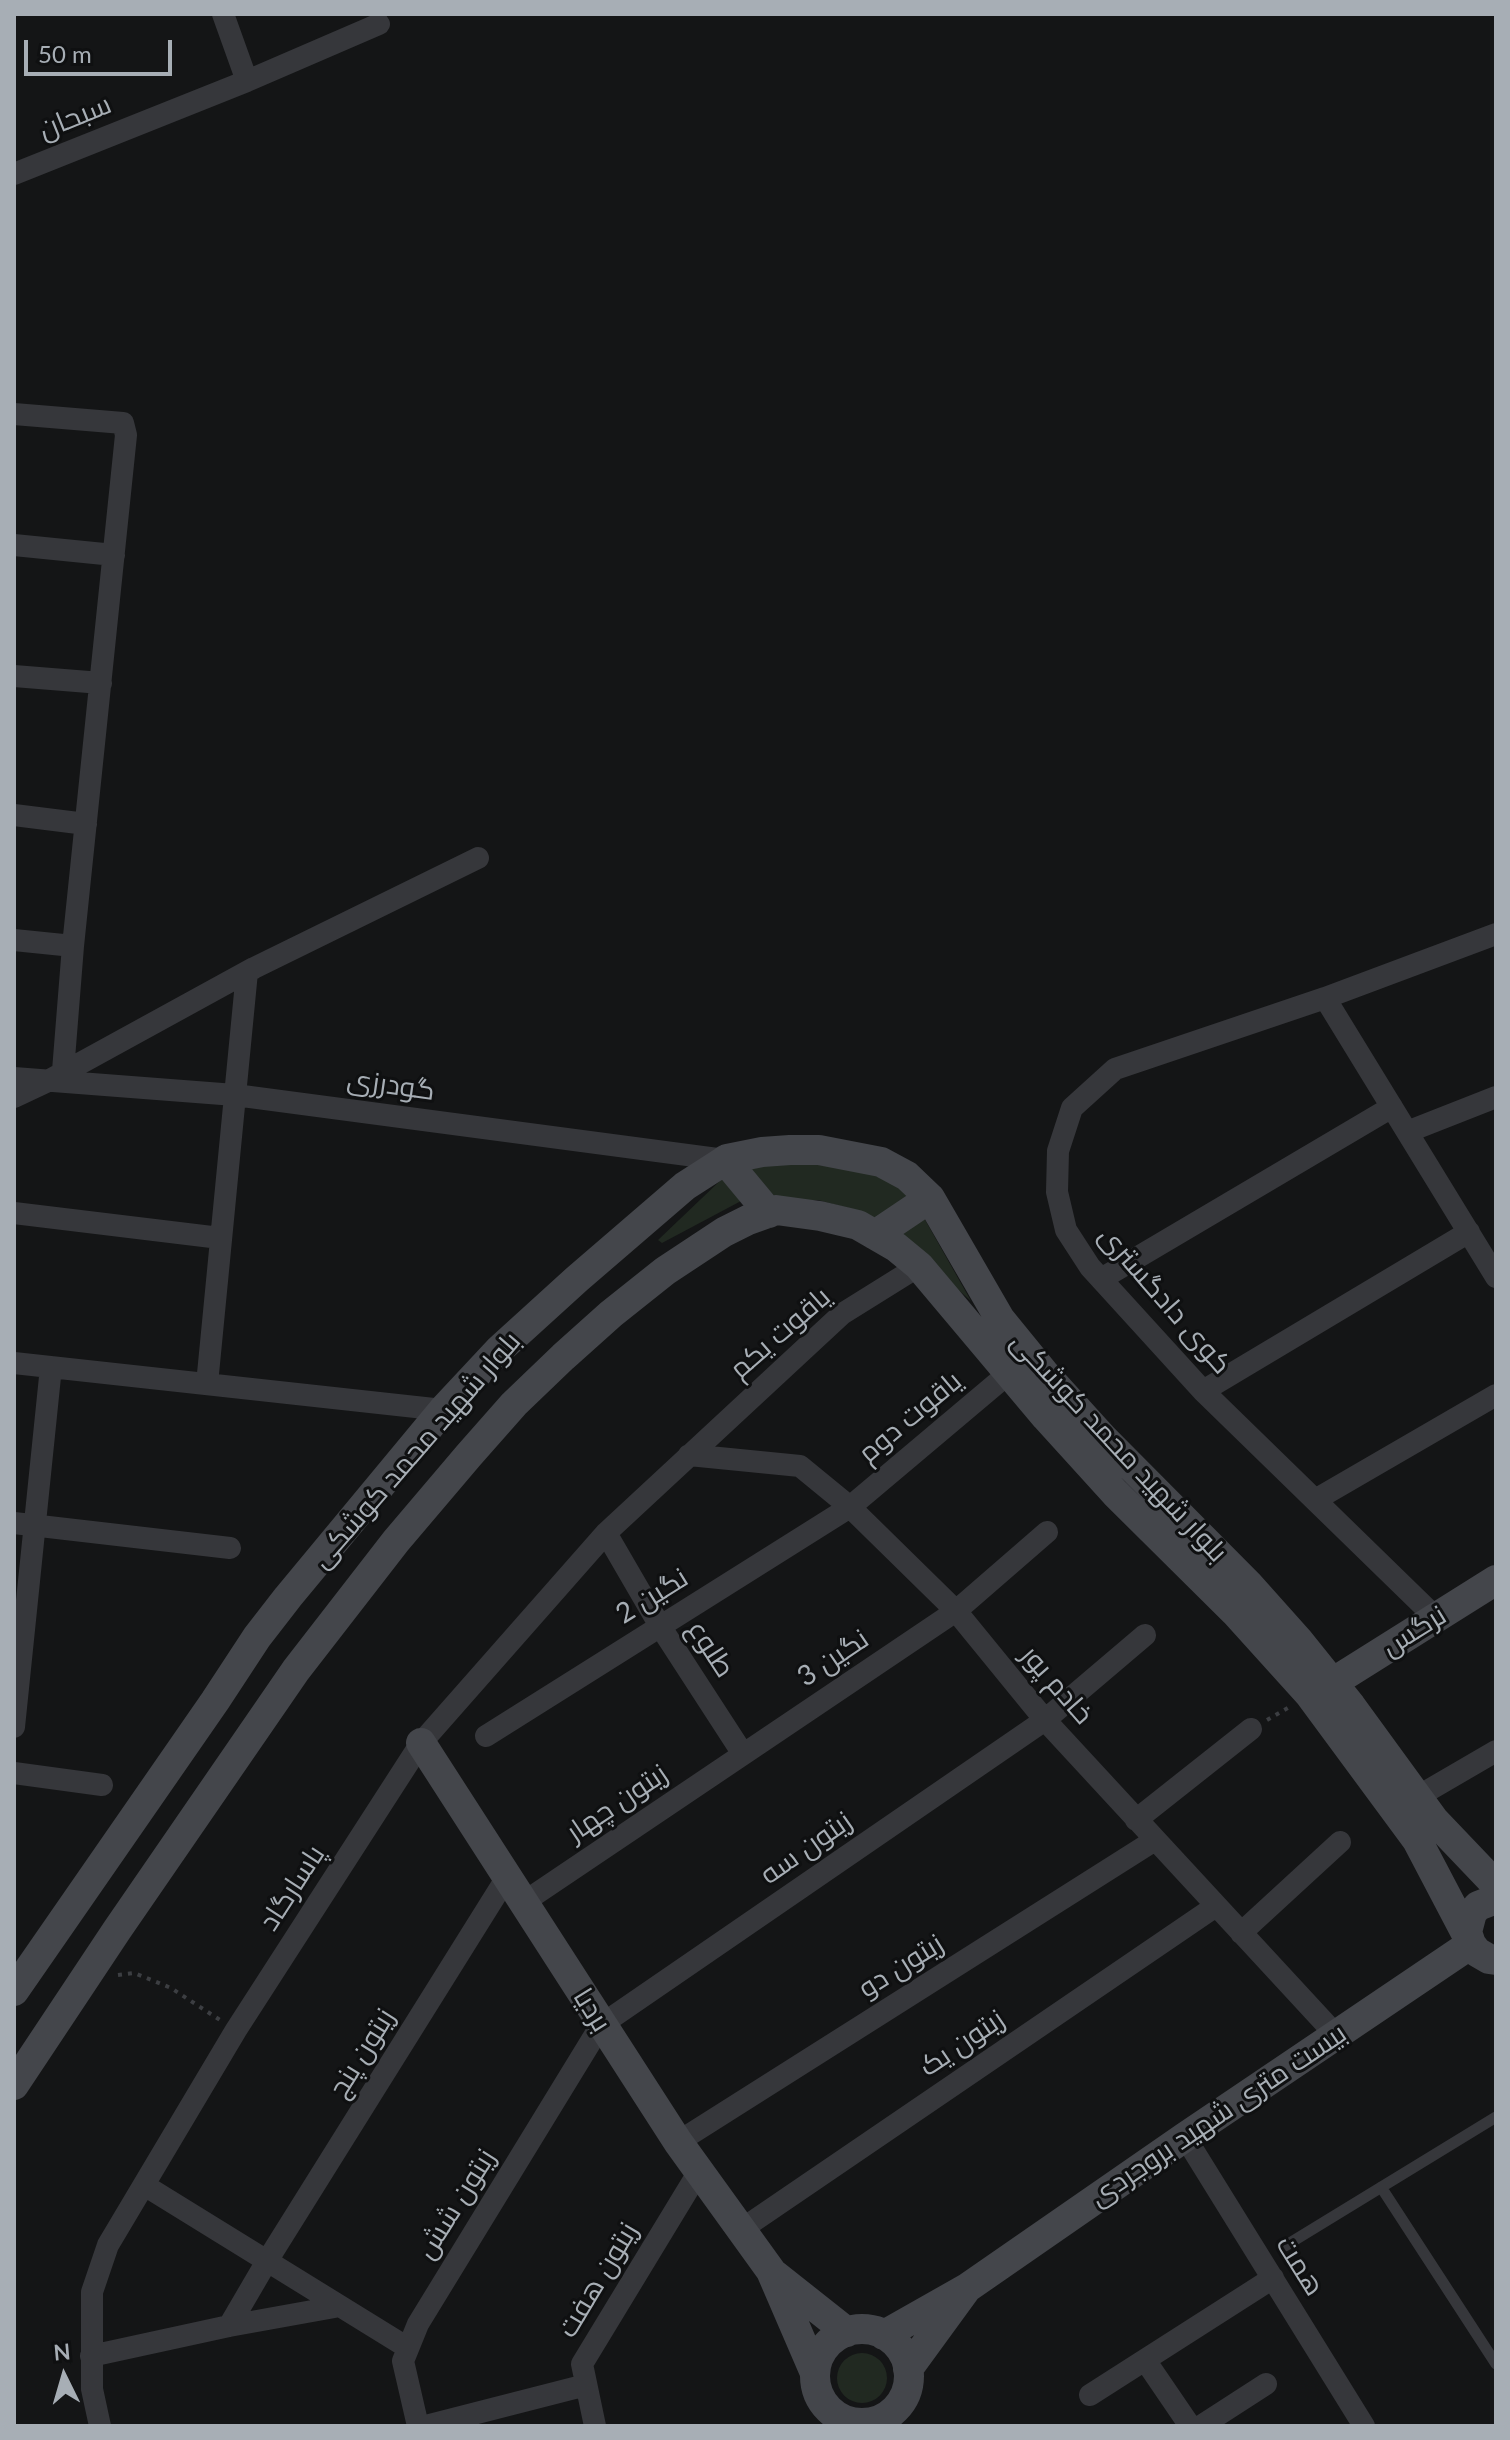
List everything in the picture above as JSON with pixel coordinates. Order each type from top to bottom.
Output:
[{"type":"main road","name":"بلوار شهید محمد کوشکی","points":[[14,1991],[257,1637],[443,1410],[500,1349],[685,1186],[725,1160],[790,1150],[819,1150],[881,1162],[907,1176],[930,1198],[1000,1319],[1044,1373],[1103,1438],[1248,1584],[1321,1689],[1417,1840],[1483,1954]]},
{"type":"main road","points":[[725,1160],[769,1213]]},
{"type":"main road","points":[[875,1235],[930,1198]]},
{"type":"main road","name":"بلوار شهید محمد کوشکی","points":[[14,2085],[296,1670],[396,1541],[505,1414],[582,1339],[665,1271],[724,1232],[776,1210],[858,1225],[896,1247],[919,1266],[1115,1493],[1235,1612],[1321,1689],[1442,1829],[1496,1885]]},
{"type":"main road","name":"نرگس","points":[[1321,1689],[1496,1580]]},
{"type":"main road","name":"بردیا","points":[[421,1743],[698,2173],[771,2271]]},
{"type":"main road","points":[[1483,1954],[1467,1932],[1472,1913],[1487,1901],[1496,1899]]},
{"type":"main road","name":"بیست متری شهید بروجردی","points":[[884,2335],[967,2288],[1336,2035],[1483,1954]]},
{"type":"main road","points":[[771,2271],[847,2332]]},
{"type":"main road","points":[[771,2271],[819,2399],[835,2415],[846,2421],[889,2419],[903,2399],[908,2385],[904,2355],[884,2335],[859,2329],[834,2338],[818,2360],[819,2399]]},
{"type":"main road","name":"بیست متری شهید بروجردی","points":[[908,2369],[967,2288]]},
{"type":"street","points":[[223,14],[247,81]]},
{"type":"street","name":"سبحان","points":[[14,174],[247,81],[379,24]]},
{"type":"street","points":[[14,414],[123,423],[126,435],[73,946],[55,1076]]},
{"type":"street","points":[[14,545],[114,555]]},
{"type":"street","points":[[14,676],[101,683]]},
{"type":"street","points":[[14,815],[86,824]]},
{"type":"street","points":[[14,1097],[247,972],[478,858]]},
{"type":"street","name":"کوی دادگستری","points":[[1436,1618],[1203,1391],[1090,1267],[1066,1230],[1057,1192],[1058,1151],[1072,1108],[1115,1069],[1325,998],[1496,934]]},
{"type":"street","points":[[14,940],[73,946]]},
{"type":"street","points":[[207,1384],[247,972]]},
{"type":"street","points":[[1325,998],[1496,1277]]},
{"type":"street","name":"گودرزی","points":[[14,1078],[55,1076],[235,1095],[725,1160]]},
{"type":"street","points":[[1407,1132],[1496,1097]]},
{"type":"street","points":[[1101,1279],[1392,1107]]},
{"type":"street","points":[[14,1213],[220,1238]]},
{"type":"street","points":[[1203,1391],[1469,1232]]},
{"type":"street","name":"یاقوت یکم","points":[[689,1455],[842,1314],[919,1266]]},
{"type":"street","points":[[14,1363],[443,1410]]},
{"type":"street","points":[[14,1727],[25,1524],[51,1367]]},
{"type":"street","name":"یاقوت دوم","points":[[850,1507],[1009,1373]]},
{"type":"street","points":[[1315,1500],[1496,1395]]},
{"type":"street","name":"خادم پور","points":[[689,1455],[800,1466],[850,1507],[956,1611],[1045,1720],[1336,2035]]},
{"type":"street","name":"پاسارگاد","points":[[100,2426],[92,2389],[92,2292],[108,2245],[236,2030],[421,1743],[606,1533],[689,1455]]},
{"type":"street","name":"نگین 2","points":[[486,1736],[850,1507]]},
{"type":"street","points":[[25,1524],[230,1548]]},
{"type":"street","name":"نگین 3","points":[[743,1754],[956,1611],[1047,1532]]},
{"type":"street","name":"طلوع","points":[[606,1533],[660,1626],[743,1754]]},
{"type":"street","name":"زیتون سه","points":[[601,2025],[1045,1720],[1145,1635]]},
{"type":"street","points":[[1136,1820],[1251,1729]]},
{"type":"street","points":[[1417,1797],[1496,1751]]},
{"type":"street","name":"زیتون چهار","points":[[516,1889],[743,1754]]},
{"type":"street","points":[[14,1773],[102,1785]]},
{"type":"street","name":"زیتون دو","points":[[678,2142],[1155,1840]]},
{"type":"street","points":[[1241,1933],[1340,1842]]},
{"type":"street","name":"زیتون پنج","points":[[229,2326],[267,2261],[516,1889]]},
{"type":"street","name":"زیتون یک","points":[[742,2229],[1216,1906]]},
{"type":"street","name":"زیتون شش","points":[[418,2426],[403,2361],[418,2324],[601,2025]]},
{"type":"street","name":"همت","points":[[1185,2137],[1364,2426]]},
{"type":"street","name":"زیتون هفت","points":[[595,2426],[582,2364],[698,2173]]},
{"type":"street","points":[[144,2185],[408,2348]]},
{"type":"street","points":[[1090,2395],[1273,2278]]},
{"type":"street","points":[[91,2356],[340,2306]]},
{"type":"street","points":[[1145,2360],[1190,2426]]},
{"type":"street","points":[[1201,2426],[1266,2384]]},
{"type":"street","points":[[426,2426],[586,2385]]},
{"type":"lane","points":[[1285,2246],[1496,2117]]},
{"type":"lane","points":[[1381,2187],[1496,2364]]},
{"type":"path","points":[[1251,1729],[1321,1689]]},
{"type":"path","points":[[85,1979],[134,1973],[171,1988],[236,2030]]},
{"type":"shaded area","points":[[765,1160],[873,1170],[917,1197],[877,1226],[848,1208],[818,1200],[777,1200],[744,1165]]},
{"type":"shaded area","points":[[723,1178],[741,1201],[662,1243],[658,1240]]},
{"type":"shaded area","points":[[924,1218],[971,1301],[897,1236]]},
{"type":"shaded area","points":[[862,2353],[879,2361],[887,2378],[879,2395],[862,2403],[845,2395],[837,2378],[845,2361]]}]
